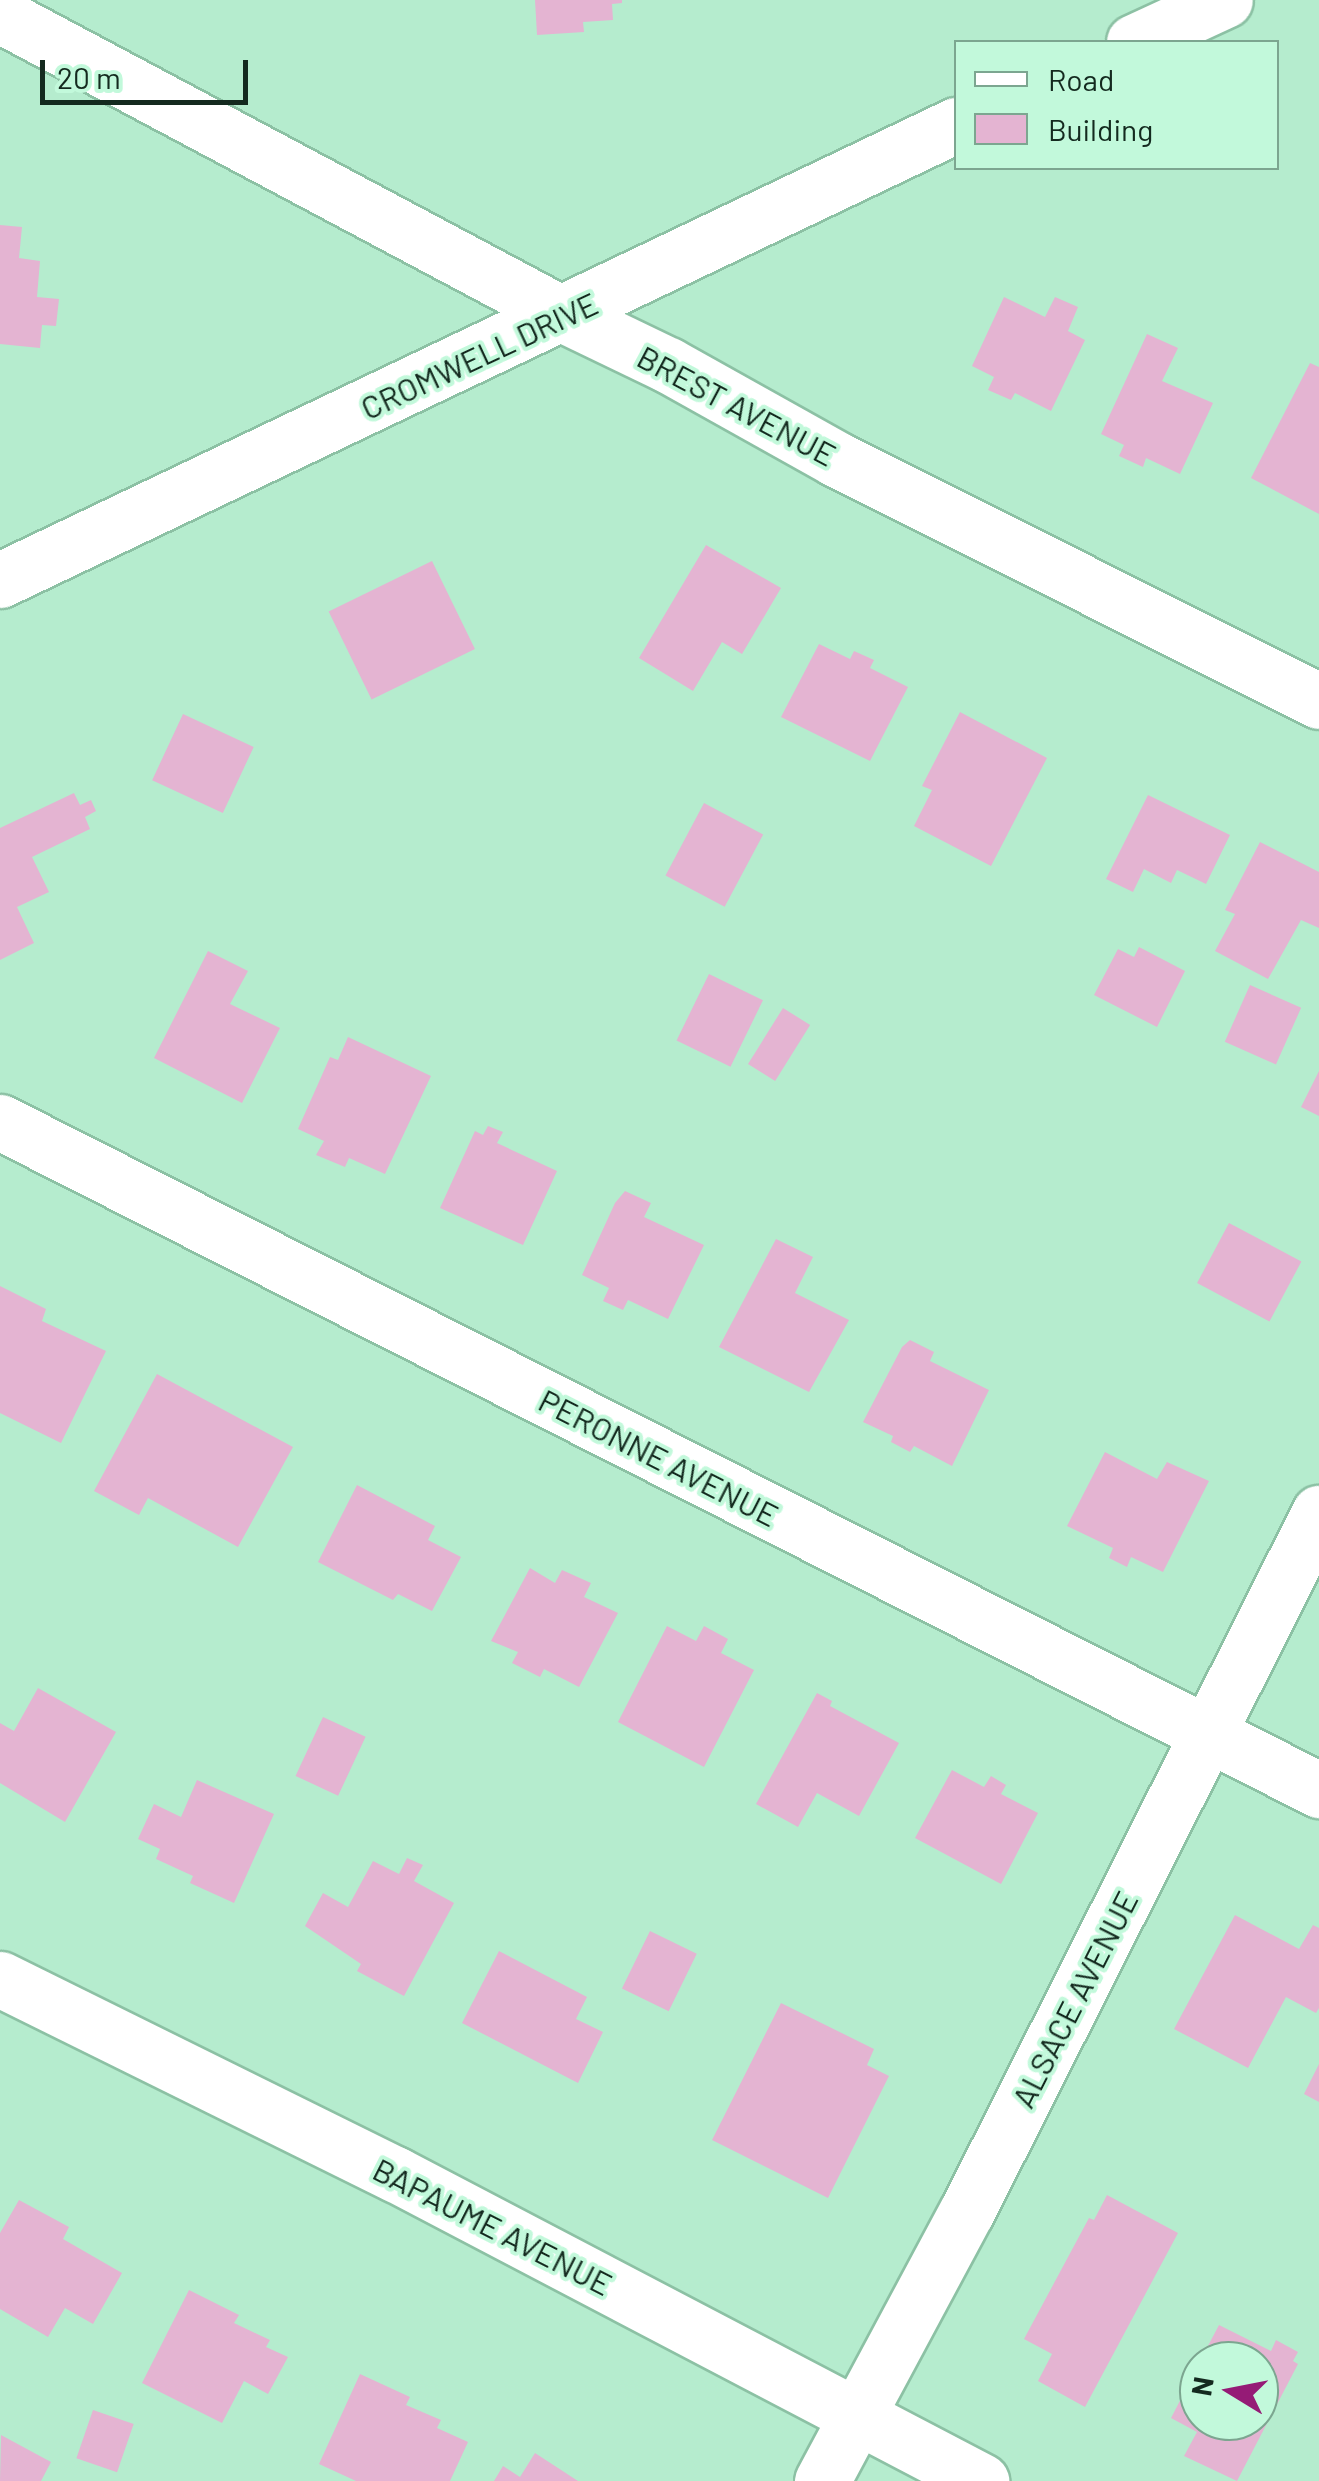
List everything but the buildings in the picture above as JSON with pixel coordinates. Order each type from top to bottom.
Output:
[{"type":"street","points":[[1138,40],[1225,0]]},
{"type":"street","name":"BREST AVENUE","points":[[0,15],[564,315],[668,366],[836,459],[1319,701]]},
{"type":"street","name":"CROMWELL DRIVE","points":[[0,580],[954,127]]},
{"type":"street","name":"PERONNE AVENUE","points":[[0,1122],[1319,1790]]},
{"type":"street","name":"ALSACE AVENUE","points":[[822,2481],[1319,1513]]},
{"type":"street","name":"BAPAUME AVENUE","points":[[0,1979],[395,2174],[981,2481]]}]
